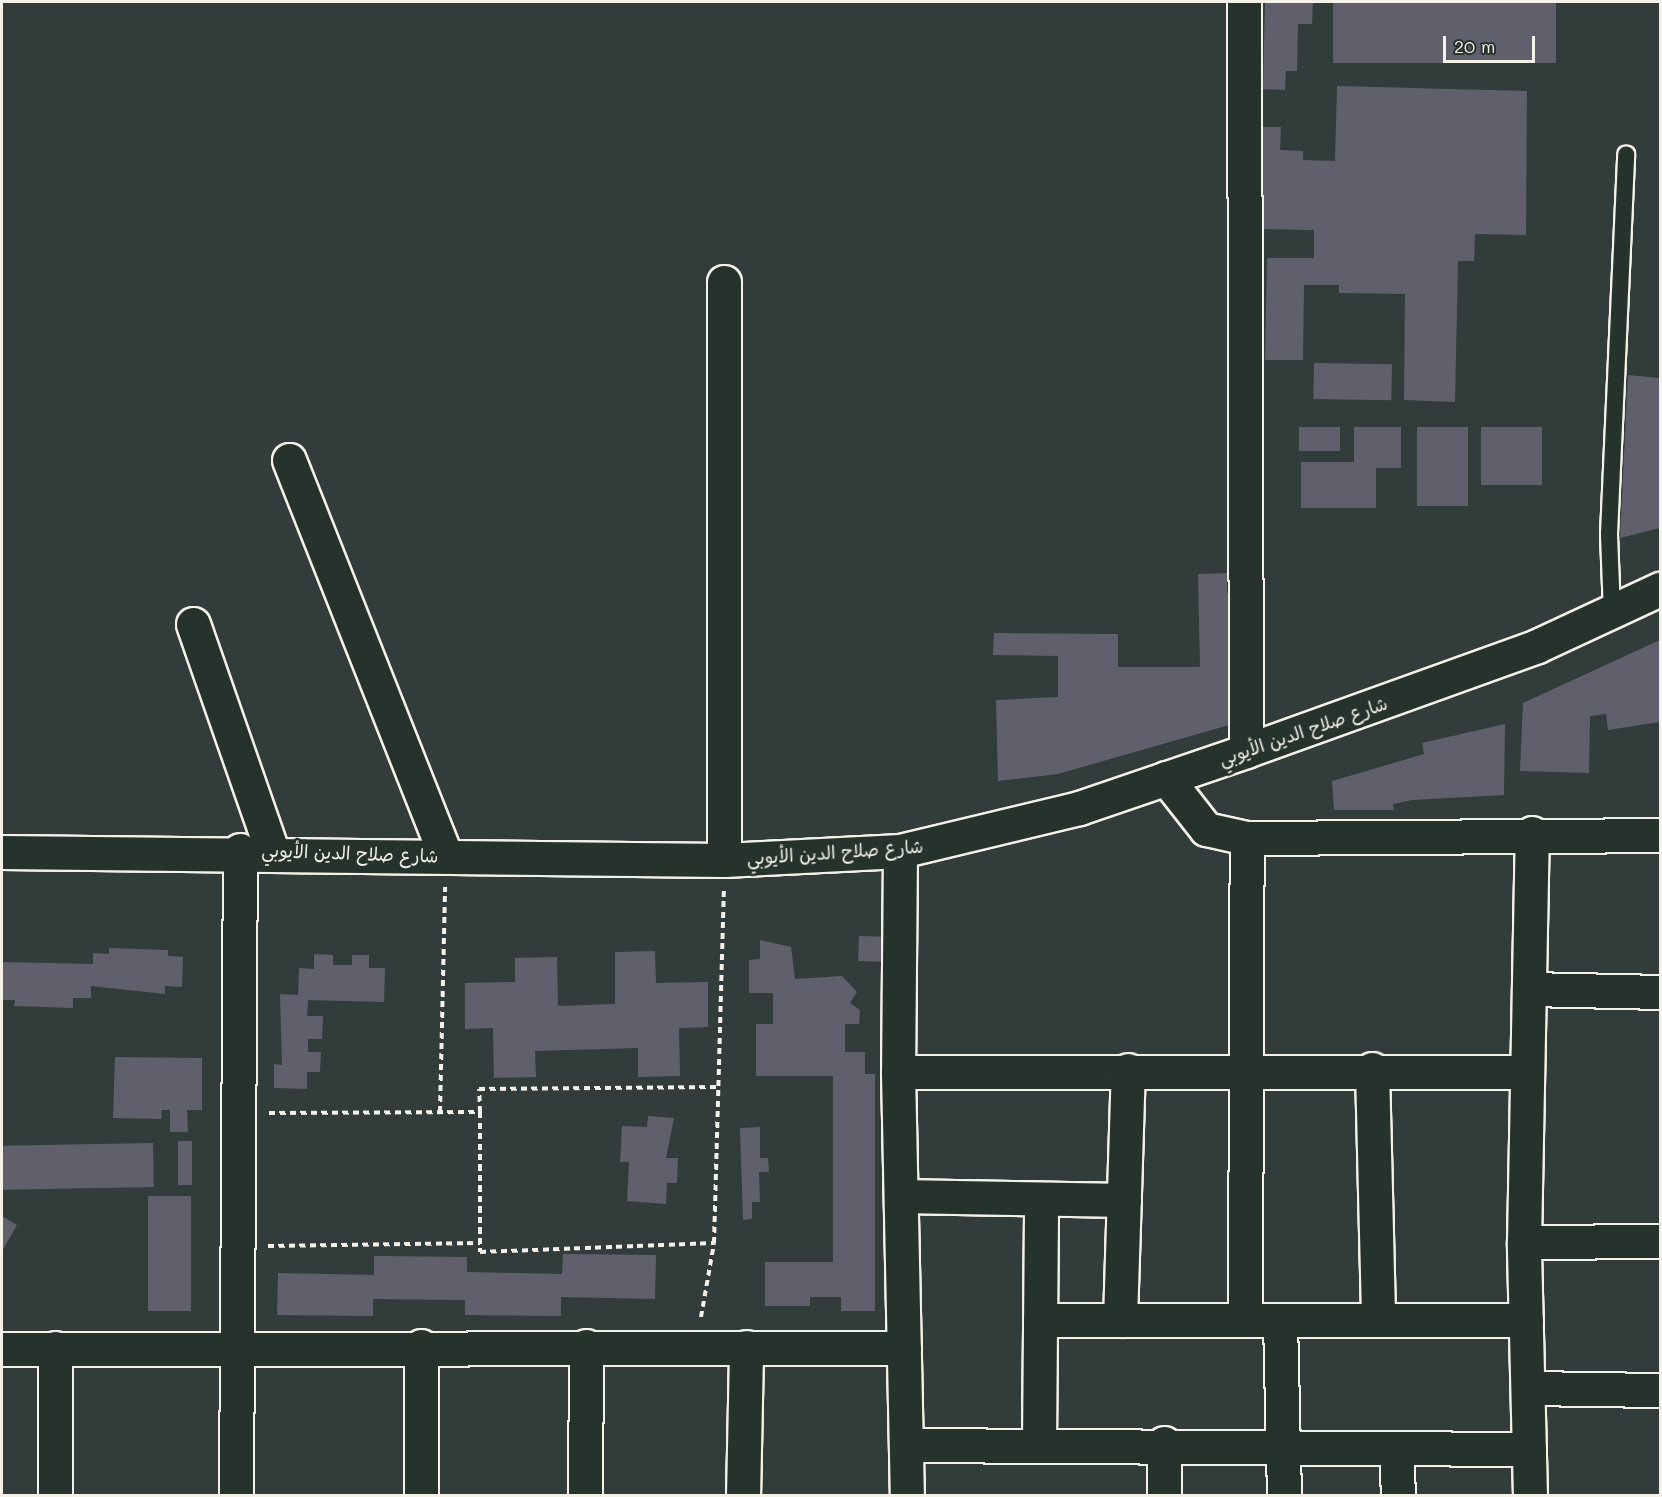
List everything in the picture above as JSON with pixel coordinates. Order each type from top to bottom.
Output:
[{"type":"street","points":[[1244,2],[1246,751]]},
{"type":"street","points":[[724,282],[724,860]]},
{"type":"street","points":[[289,460],[446,856]]},
{"type":"street","name":"شارع صلاح الدين الأيوبي","points":[[2,852],[240,850],[724,860],[900,850],[1079,808],[1246,751],[1444,681],[1612,613],[1660,589]]},
{"type":"street","points":[[193,624],[272,851]]},
{"type":"street","points":[[1166,778],[1206,829],[1247,838],[1532,833],[1660,835]]},
{"type":"street","points":[[1530,1496],[1524,1242],[1532,833]]},
{"type":"street","points":[[1245,1320],[1247,838]]},
{"type":"street","points":[[236,1496],[235,1113],[240,850]]},
{"type":"street","points":[[900,850],[898,1072],[908,1445],[907,1496]]},
{"type":"street","points":[[1529,989],[1660,992]]},
{"type":"street","points":[[898,1072],[1246,1069],[1526,1072]]},
{"type":"street","points":[[1372,1069],[1378,1320]]},
{"type":"street","points":[[1120,1320],[1128,1070]]},
{"type":"street","points":[[901,1196],[1124,1200]]},
{"type":"street","points":[[1039,1443],[1041,1199]]},
{"type":"street","points":[[1524,1242],[1660,1241]]},
{"type":"street","points":[[1040,1320],[1526,1320]]},
{"type":"street","points":[[1280,1320],[1284,1496]]},
{"type":"street","points":[[2,1349],[235,1345],[904,1348]]},
{"type":"street","points":[[421,1346],[422,1496]]},
{"type":"street","points":[[585,1496],[586,1347]]},
{"type":"street","points":[[743,1496],[746,1347]]},
{"type":"street","points":[[55,1348],[55,1496]]},
{"type":"street","points":[[1528,1388],[1660,1390]]},
{"type":"street","points":[[908,1445],[1164,1443],[1529,1449]]},
{"type":"street","points":[[1164,1443],[1164,1496]]},
{"type":"street","points":[[1396,1448],[1398,1496]]},
{"type":"lane","points":[[1612,613],[1609,534],[1626,154]]},
{"type":"path","points":[[440,1112],[446,856]]},
{"type":"path","points":[[696,1347],[714,1243],[720,1087],[724,860]]},
{"type":"path","points":[[714,1243],[480,1252],[479,1089],[720,1087]]},
{"type":"path","points":[[235,1113],[480,1112]]},
{"type":"path","points":[[235,1246],[480,1243]]},
{"type":"building","points":[[1265,2],[1313,2],[1312,24],[1298,24],[1297,71],[1286,71],[1285,90],[1263,89]]},
{"type":"building","points":[[1333,2],[1556,2],[1556,63],[1333,63]]},
{"type":"building","points":[[1337,86],[1527,91],[1526,235],[1475,234],[1474,261],[1458,261],[1455,402],[1404,400],[1405,294],[1339,293],[1339,285],[1304,285],[1303,360],[1265,360],[1267,258],[1314,258],[1314,230],[1260,229],[1262,127],[1281,127],[1280,150],[1303,151],[1303,160],[1335,161]]},
{"type":"building","points":[[1314,363],[1392,364],[1391,400],[1313,399]]},
{"type":"building","points":[[1628,375],[1660,378],[1660,528],[1620,538]]},
{"type":"building","points":[[1299,427],[1340,427],[1340,451],[1299,451]]},
{"type":"building","points":[[1354,427],[1401,427],[1401,468],[1376,468],[1376,508],[1301,508],[1301,462],[1354,462]]},
{"type":"building","points":[[1417,427],[1468,427],[1468,506],[1417,506]]},
{"type":"building","points":[[1481,427],[1542,427],[1542,485],[1481,485]]},
{"type":"building","points":[[1227,573],[1227,593],[1235,593],[1236,723],[1058,774],[998,781],[996,700],[1058,697],[1058,656],[993,655],[994,633],[1118,634],[1118,667],[1200,667],[1198,574]]},
{"type":"building","points":[[1660,640],[1660,722],[1608,730],[1606,714],[1590,716],[1589,773],[1520,771],[1523,703]]},
{"type":"building","points":[[1505,724],[1504,795],[1412,800],[1393,804],[1394,810],[1334,810],[1332,781],[1424,754],[1422,743]]},
{"type":"building","points":[[859,936],[882,937],[881,962],[858,961]]},
{"type":"building","points":[[760,940],[791,947],[795,979],[842,976],[857,992],[850,1003],[860,1010],[859,1024],[845,1024],[845,1052],[865,1052],[865,1074],[875,1074],[875,1311],[841,1311],[841,1297],[810,1297],[810,1306],[765,1306],[765,1262],[833,1262],[833,1076],[756,1076],[756,1024],[773,1024],[773,993],[749,993],[749,960],[760,959]]},
{"type":"building","points":[[109,948],[168,950],[168,956],[183,957],[182,987],[165,986],[165,994],[91,986],[91,998],[73,998],[73,1008],[14,1006],[15,1000],[2,1000],[2,962],[93,964],[93,953],[109,954]]},
{"type":"building","points":[[655,951],[656,983],[708,982],[708,1027],[679,1028],[680,1076],[638,1077],[638,1048],[535,1051],[536,1077],[494,1078],[493,1028],[465,1029],[465,983],[515,982],[515,958],[557,957],[558,1006],[615,1004],[615,952]]},
{"type":"building","points":[[314,954],[333,955],[333,965],[352,965],[352,955],[369,955],[369,968],[385,968],[384,1002],[308,1000],[307,1016],[323,1016],[322,1039],[308,1039],[308,1052],[321,1052],[320,1072],[307,1072],[307,1089],[274,1088],[274,1064],[282,1065],[280,994],[298,995],[299,968],[314,969]]},
{"type":"building","points":[[115,1057],[202,1058],[202,1110],[187,1110],[188,1132],[170,1132],[170,1110],[162,1110],[161,1119],[113,1118]]},
{"type":"building","points":[[648,1116],[674,1118],[666,1158],[678,1158],[677,1183],[667,1183],[666,1204],[627,1201],[629,1162],[620,1162],[622,1126],[647,1127]]},
{"type":"building","points":[[760,1127],[760,1158],[768,1158],[769,1172],[759,1172],[760,1202],[752,1202],[752,1219],[743,1220],[740,1128]]},
{"type":"building","points":[[178,1141],[192,1141],[192,1185],[178,1185]]},
{"type":"building","points":[[153,1143],[154,1187],[3,1190],[2,1146]]},
{"type":"building","points":[[148,1196],[191,1196],[191,1311],[148,1311]]},
{"type":"building","points":[[2,1216],[17,1225],[2,1251]]},
{"type":"building","points":[[563,1254],[656,1255],[655,1299],[561,1297],[561,1316],[465,1315],[465,1300],[373,1299],[373,1316],[277,1315],[278,1273],[374,1275],[374,1256],[467,1257],[467,1272],[562,1274]]}]
